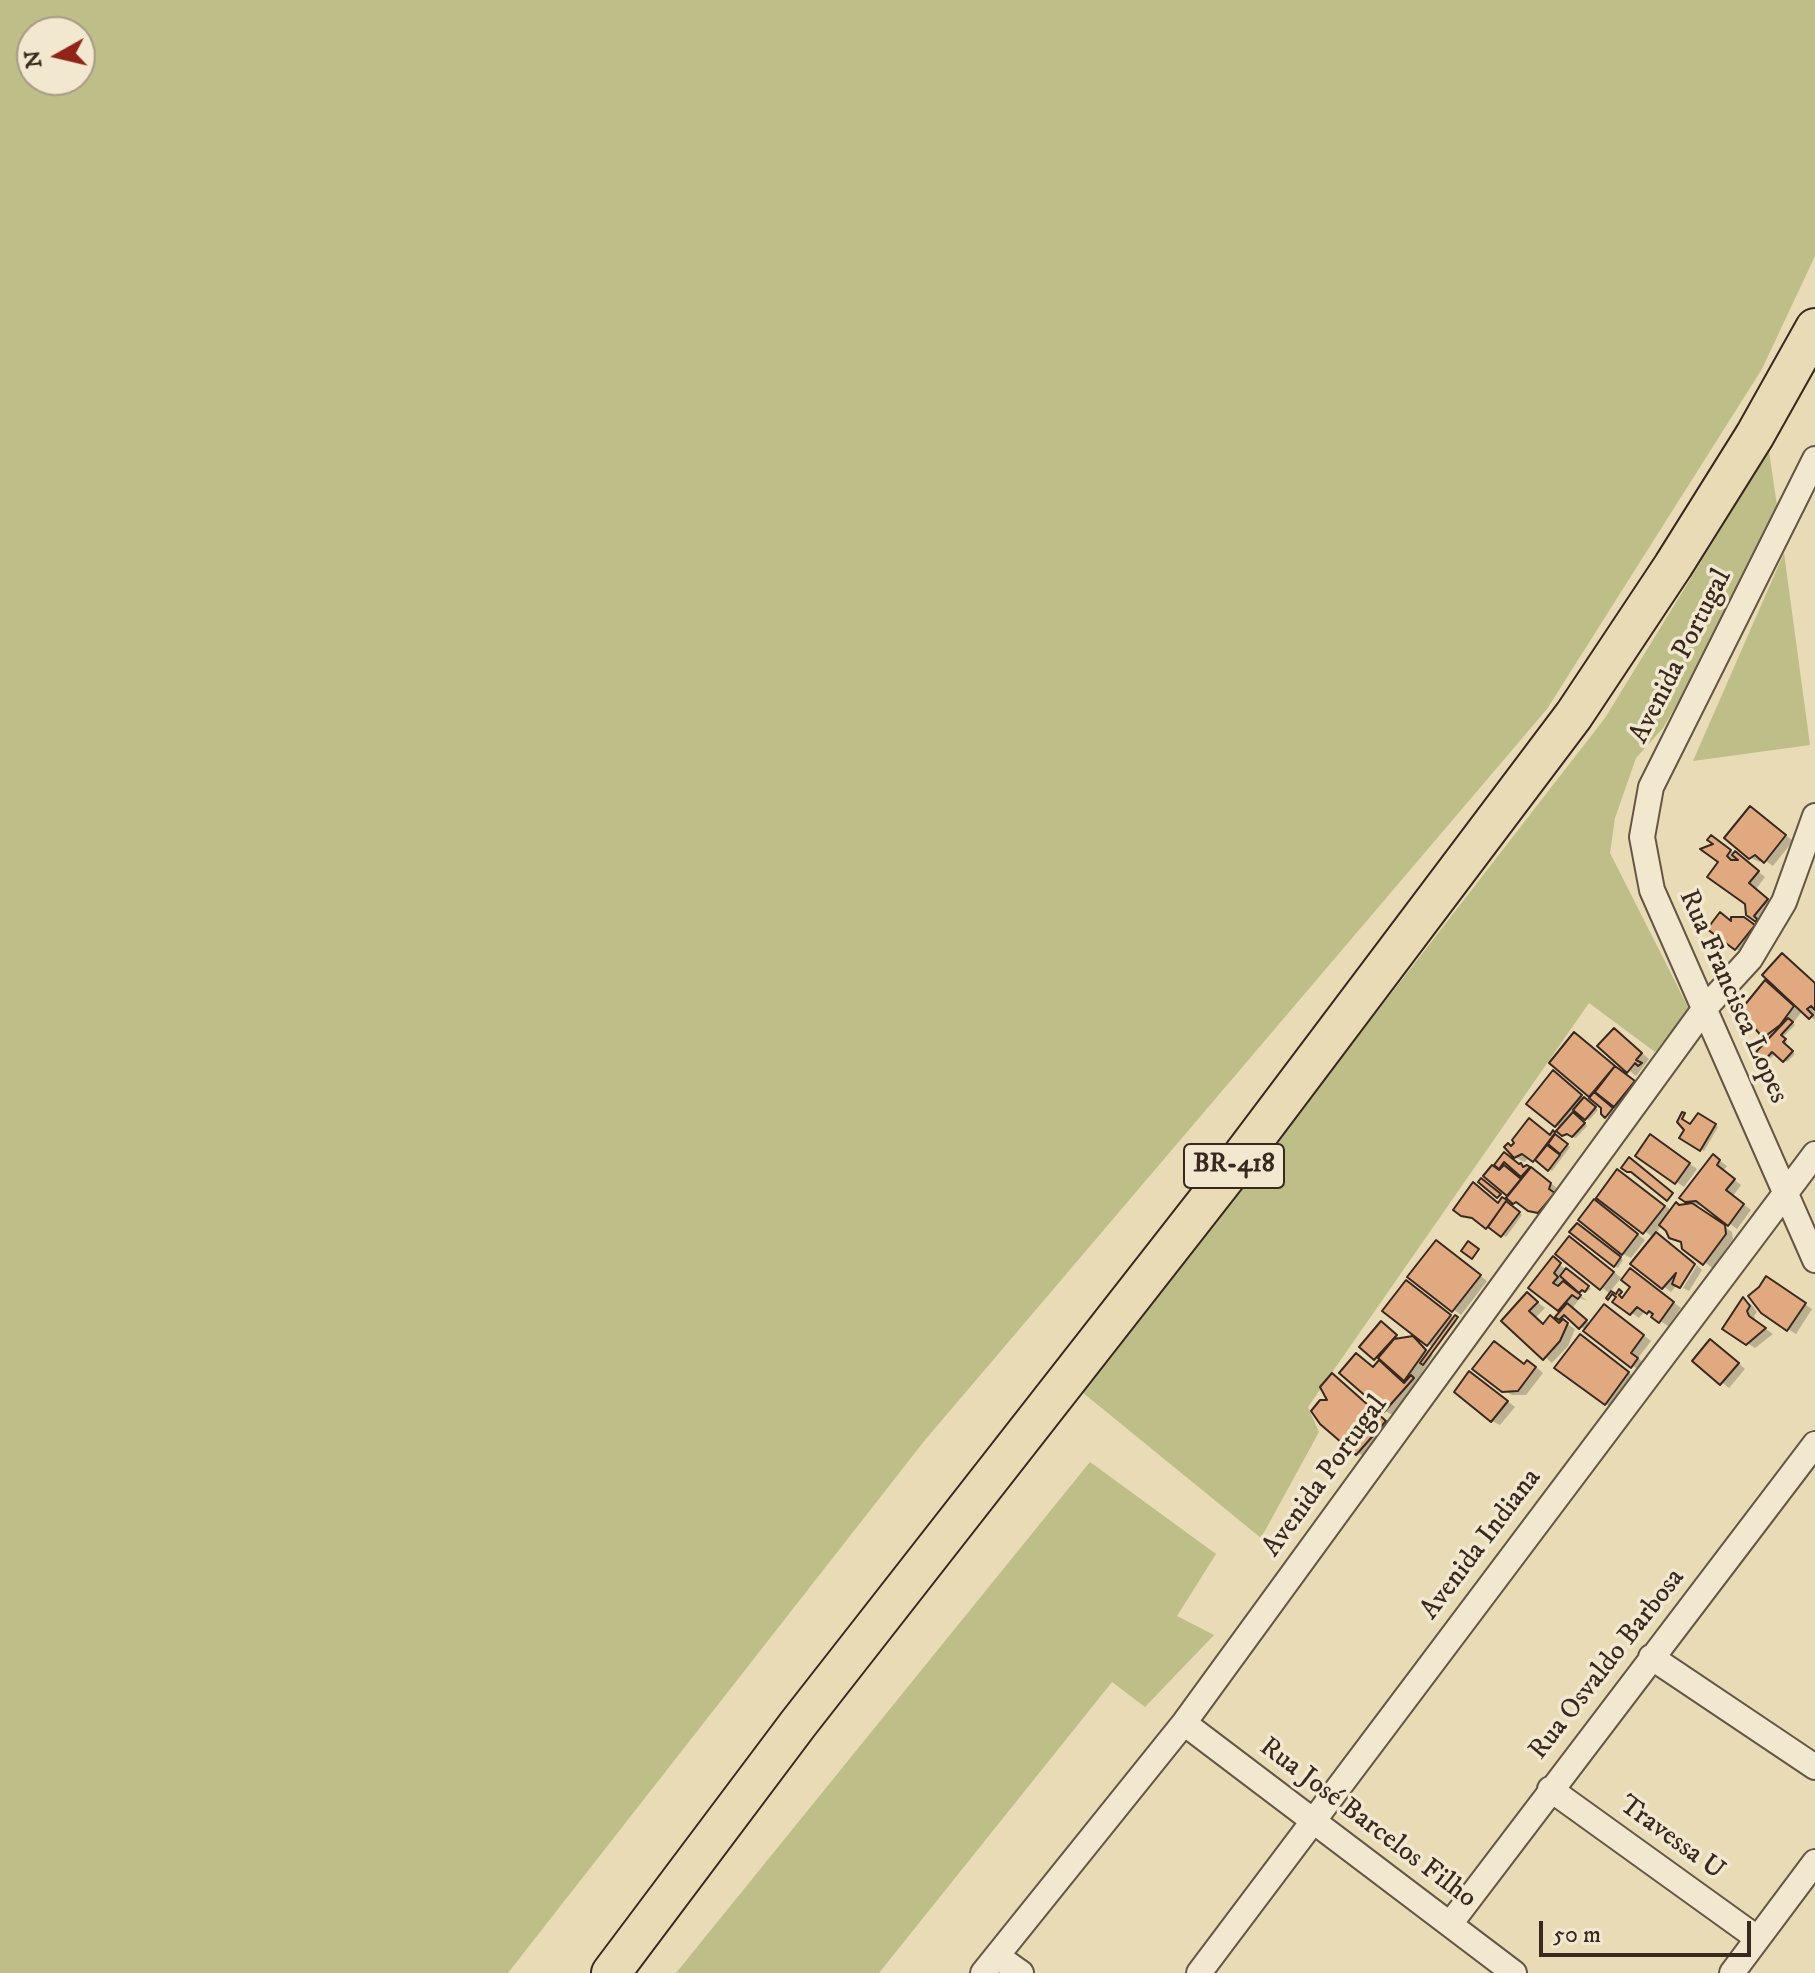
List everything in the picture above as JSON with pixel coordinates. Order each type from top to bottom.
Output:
[{"type":"main road","name":"BR-418","points":[[611,1973],[798,1724],[1239,1160],[1574,715],[1755,435],[1815,328]]},
{"type":"street","name":"Avenida Portugal","points":[[1652,890],[1642,837],[1651,787],[1815,462]]},
{"type":"street","name":"Avenida Portugal","points":[[990,1964],[1184,1723],[1705,1008],[1750,959],[1784,902],[1815,816]]},
{"type":"street","name":"Rua Francisca Lopes","points":[[1652,890],[1786,1190],[1808,1224],[1815,1260]]},
{"type":"street","name":"Avenida Indiana","points":[[1199,1973],[1815,1154]]},
{"type":"street","name":"Rua Osvaldo Barbosa","points":[[1450,1924],[1815,1444]]},
{"type":"street","points":[[1651,1657],[1815,1767]]},
{"type":"street","name":"Rua José Barcelos Filho","points":[[1184,1723],[1514,1973]]},
{"type":"street","name":"Travessa U","points":[[1550,1789],[1757,1938]]},
{"type":"street","points":[[1732,1973],[1815,1862]]},
{"type":"street","points":[[990,1964],[1021,1973]]},
{"type":"green space","points":[[0,0],[1815,0],[1815,256],[1762,369],[1547,709],[925,1440],[508,1973],[0,1973]]},
{"type":"green space","points":[[1769,451],[1777,506],[1698,668],[1663,728],[1636,758],[1615,818],[1610,853],[1689,1009],[1655,1052],[1589,1003],[1308,1407],[1319,1432],[1261,1538],[1082,1392],[1605,718]]},
{"type":"green space","points":[[1784,553],[1810,745],[1693,761]]},
{"type":"green space","points":[[1090,1462],[1216,1554],[1177,1616],[1214,1635],[1145,1707],[1112,1682],[879,1973],[676,1973]]},
{"type":"building","points":[[1750,806],[1786,835],[1764,863],[1755,855],[1749,859],[1724,838]]},
{"type":"building","points":[[1711,835],[1731,850],[1727,856],[1731,860],[1738,860],[1732,855],[1735,851],[1759,871],[1749,883],[1768,899],[1754,916],[1756,922],[1746,915],[1745,904],[1707,877],[1718,862],[1700,849],[1713,844],[1707,840]]},
{"type":"building","points":[[1720,912],[1731,921],[1731,917],[1744,917],[1755,925],[1735,950],[1707,929]]},
{"type":"building","points":[[1782,953],[1815,983],[1815,1010],[1811,1006],[1807,1009],[1813,1015],[1809,1019],[1762,975]]},
{"type":"building","points":[[1765,980],[1794,1006],[1780,1025],[1763,1038],[1752,1025],[1748,1027],[1743,1021],[1746,1018],[1741,1017],[1739,1012]]},
{"type":"building","points":[[1788,1018],[1793,1022],[1781,1035],[1786,1039],[1783,1042],[1793,1051],[1783,1062],[1772,1052],[1765,1060],[1756,1052]]},
{"type":"building","points":[[1614,1028],[1642,1053],[1636,1060],[1642,1063],[1638,1066],[1635,1063],[1627,1073],[1597,1046]]},
{"type":"building","points":[[1574,1032],[1615,1066],[1589,1097],[1549,1063]]},
{"type":"building","points":[[1615,1066],[1635,1081],[1614,1107],[1595,1092]]},
{"type":"building","points":[[1553,1070],[1582,1095],[1555,1127],[1526,1104]]},
{"type":"building","points":[[1594,1092],[1613,1108],[1605,1118],[1601,1108],[1589,1098]]},
{"type":"building","points":[[1584,1097],[1596,1107],[1585,1120],[1573,1110]]},
{"type":"building","points":[[1573,1112],[1585,1123],[1572,1137],[1567,1134],[1562,1136],[1556,1131]]},
{"type":"building","points":[[1682,1112],[1685,1113],[1682,1119],[1690,1124],[1698,1113],[1716,1124],[1700,1151],[1679,1138],[1684,1130],[1677,1122]]},
{"type":"building","points":[[1529,1118],[1550,1135],[1553,1130],[1555,1133],[1533,1162],[1522,1154],[1514,1158],[1504,1147],[1514,1143],[1512,1140]]},
{"type":"building","points":[[1555,1134],[1568,1144],[1560,1154],[1548,1144]]},
{"type":"building","points":[[1650,1134],[1690,1163],[1675,1184],[1635,1156]]},
{"type":"building","points":[[1547,1145],[1560,1155],[1548,1171],[1535,1160]]},
{"type":"building","points":[[1504,1152],[1523,1167],[1530,1167],[1521,1177],[1504,1162],[1499,1169],[1494,1165]]},
{"type":"building","points":[[1713,1154],[1720,1160],[1717,1165],[1735,1179],[1726,1190],[1744,1204],[1728,1226],[1696,1201],[1685,1202],[1679,1198]]},
{"type":"building","points":[[1629,1157],[1673,1193],[1667,1201],[1631,1172],[1621,1168]]},
{"type":"building","points":[[1492,1165],[1499,1170],[1504,1165],[1521,1179],[1507,1196],[1483,1176]]},
{"type":"building","points":[[1531,1167],[1551,1183],[1549,1189],[1555,1193],[1538,1213],[1528,1211],[1516,1202],[1513,1204],[1506,1198]]},
{"type":"building","points":[[1617,1169],[1665,1206],[1643,1234],[1596,1198]]},
{"type":"building","points":[[1481,1178],[1501,1194],[1497,1198],[1478,1182]]},
{"type":"building","points":[[1473,1182],[1498,1203],[1502,1197],[1507,1200],[1486,1229],[1472,1218],[1461,1216],[1453,1210]]},
{"type":"building","points":[[1594,1199],[1638,1234],[1622,1255],[1578,1220]]},
{"type":"building","points":[[1506,1201],[1520,1212],[1501,1237],[1488,1227]]},
{"type":"building","points":[[1676,1202],[1679,1205],[1692,1203],[1725,1225],[1726,1234],[1703,1265],[1682,1249],[1681,1242],[1669,1238],[1659,1225]]},
{"type":"building","points":[[1577,1223],[1621,1257],[1614,1267],[1569,1232]]},
{"type":"building","points":[[1656,1232],[1695,1264],[1680,1288],[1672,1284],[1676,1273],[1662,1289],[1630,1264]]},
{"type":"building","points":[[1569,1236],[1614,1272],[1600,1290],[1555,1254]]},
{"type":"building","points":[[1436,1240],[1481,1275],[1452,1312],[1407,1277]]},
{"type":"building","points":[[1468,1241],[1479,1249],[1472,1259],[1461,1251]]},
{"type":"building","points":[[1553,1256],[1561,1263],[1554,1273],[1558,1277],[1553,1283],[1558,1286],[1563,1281],[1581,1295],[1578,1299],[1572,1295],[1558,1311],[1528,1288]]},
{"type":"building","points":[[1566,1268],[1589,1286],[1585,1292],[1582,1290],[1579,1293],[1560,1276]]},
{"type":"building","points":[[1630,1268],[1674,1302],[1659,1323],[1649,1311],[1647,1314],[1637,1307],[1630,1315],[1612,1302],[1616,1297],[1612,1294],[1608,1300],[1606,1298],[1611,1291],[1616,1294],[1619,1289],[1622,1298],[1630,1287],[1621,1280]]},
{"type":"building","points":[[1766,1276],[1806,1303],[1787,1331],[1761,1313],[1748,1296]]},
{"type":"building","points":[[1406,1280],[1451,1315],[1427,1346],[1382,1311]]},
{"type":"building","points":[[1527,1292],[1538,1302],[1529,1311],[1543,1324],[1550,1315],[1559,1323],[1563,1319],[1568,1323],[1560,1341],[1543,1360],[1501,1321]]},
{"type":"building","points":[[1743,1297],[1750,1306],[1747,1311],[1749,1316],[1766,1328],[1746,1345],[1722,1329]]},
{"type":"building","points":[[1567,1303],[1587,1320],[1579,1329],[1564,1315],[1559,1320],[1555,1317]]},
{"type":"building","points":[[1604,1304],[1644,1335],[1631,1353],[1638,1358],[1631,1368],[1583,1331]]},
{"type":"building","points":[[1455,1315],[1458,1317],[1423,1365],[1420,1363]]},
{"type":"building","points":[[1381,1321],[1397,1335],[1374,1360],[1359,1347]]},
{"type":"building","points":[[1580,1334],[1629,1372],[1605,1405],[1554,1368]]},
{"type":"building","points":[[1413,1336],[1426,1350],[1404,1381],[1378,1358],[1394,1339]]},
{"type":"building","points":[[1710,1339],[1739,1363],[1720,1385],[1692,1361]]},
{"type":"building","points":[[1494,1341],[1524,1364],[1527,1360],[1536,1367],[1518,1391],[1502,1392],[1472,1369]]},
{"type":"building","points":[[1356,1353],[1373,1367],[1379,1360],[1404,1383],[1411,1375],[1414,1378],[1384,1412],[1339,1373]]},
{"type":"building","points":[[1469,1371],[1508,1401],[1491,1422],[1454,1392]]},
{"type":"building","points":[[1332,1373],[1386,1421],[1356,1455],[1320,1424],[1311,1411],[1320,1400],[1327,1400],[1320,1387]]}]
